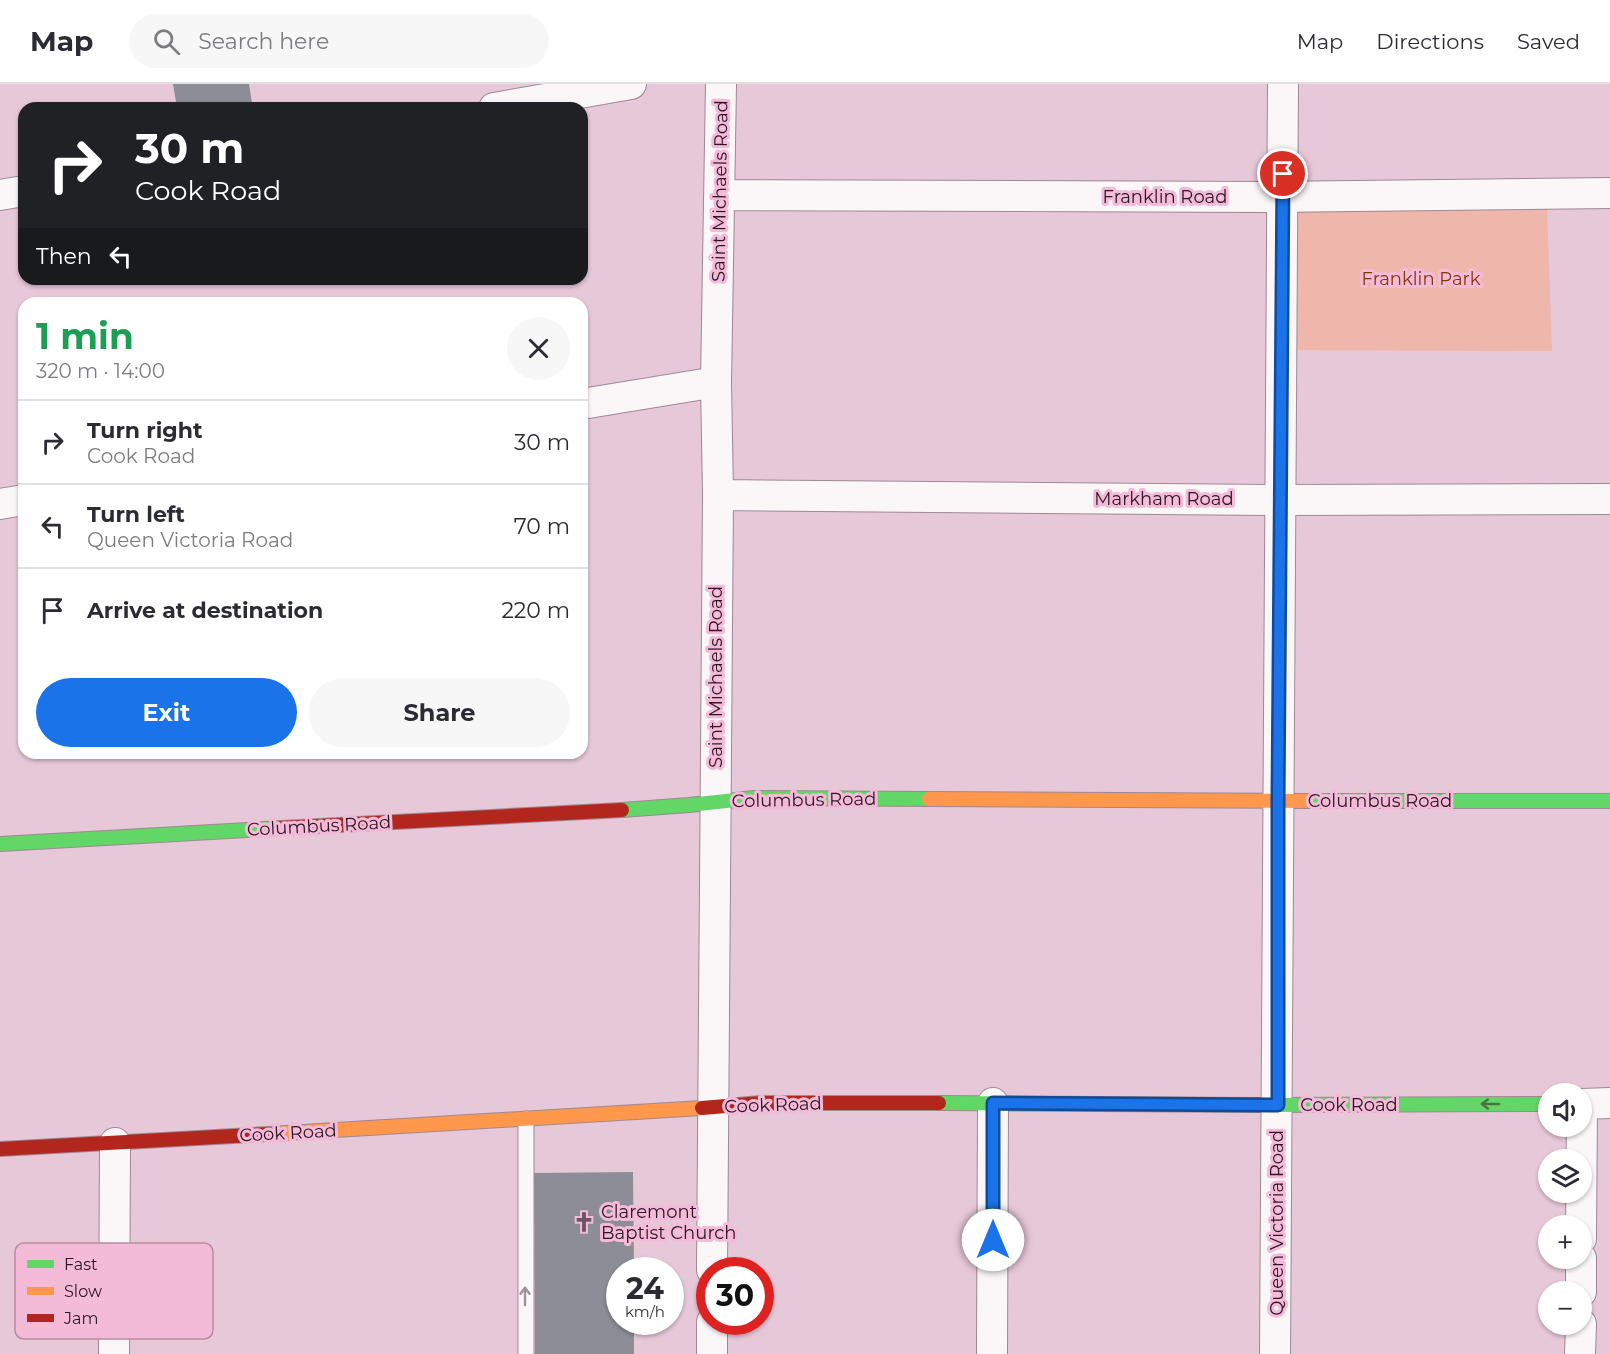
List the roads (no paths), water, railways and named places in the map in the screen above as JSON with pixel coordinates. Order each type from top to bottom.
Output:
[{"type":"street","points":[[528,102],[631,84]]},
{"type":"street","name":"Saint Michaels Road","points":[[712,1257],[718,495],[716,382],[721,84]]},
{"type":"street","name":"Queen Victoria Road","points":[[1275,1354],[1283,84]]},
{"type":"street","points":[[0,195],[18,192]]},
{"type":"street","name":"Franklin Road","points":[[720,195],[1283,197],[1610,193]]},
{"type":"street","points":[[588,403],[716,382]]},
{"type":"street","name":"Markham Road","points":[[718,495],[1281,500],[1610,499]]},
{"type":"street","points":[[0,504],[18,501]]},
{"type":"street","name":"Columbus Road","points":[[0,843],[634,809],[754,798],[1610,801]]},
{"type":"street","name":"Cook Road","points":[[0,1149],[713,1108],[761,1103],[1538,1104]]},
{"type":"street","points":[[992,1354],[993,1103]]},
{"type":"street","points":[[1592,1104],[1610,1103]]},
{"type":"street","points":[[1581,1137],[1581,1215]]},
{"type":"street","points":[[115,1243],[116,1143]]},
{"type":"street","points":[[712,1335],[712,1354]]},
{"type":"street","points":[[1580,1354],[1581,1335]]},
{"type":"street","points":[[114,1339],[114,1354]]},
{"type":"lane","points":[[526,1119],[526,1354]]},
{"type":"place","name":"Claremont Baptist Church","points":[[584,1222]]},
{"type":"park label","name":"Franklin Park","points":[[1421,279]]}]
